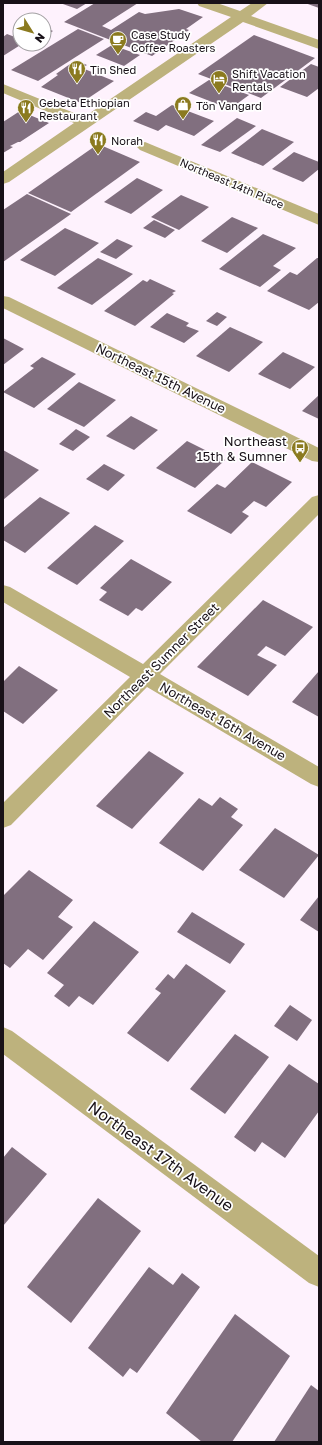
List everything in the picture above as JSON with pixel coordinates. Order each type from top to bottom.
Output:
[{"type":"street","points":[[204,3],[319,46]]},
{"type":"street","points":[[3,179],[261,3]]},
{"type":"street","points":[[3,88],[86,123]]},
{"type":"street","name":"Northeast 14th Place","points":[[145,147],[319,220]]},
{"type":"street","name":"Northeast 15th Avenue","points":[[3,301],[319,456]]},
{"type":"street","name":"Northeast Sumner Street","points":[[3,818],[319,502]]},
{"type":"street","name":"Northeast 16th Avenue","points":[[3,592],[319,778]]},
{"type":"street","name":"Northeast 17th Avenue","points":[[3,1039],[319,1273]]},
{"type":"building","points":[[60,3],[87,3],[77,9]]},
{"type":"building","points":[[95,3],[138,3],[102,26],[111,30],[139,12],[145,14],[179,9],[203,17],[186,29],[189,30],[152,56],[64,22]]},
{"type":"building","points":[[305,3],[319,3],[319,8]]},
{"type":"building","points":[[78,29],[104,39],[38,81],[11,70],[40,52],[52,52],[52,45]]},
{"type":"building","points":[[7,34],[12,36],[12,50],[3,56],[3,37]]},
{"type":"building","points":[[254,35],[315,58],[261,98],[198,74]]},
{"type":"building","name":"Case Study Coffee Roasters","points":[[112,45],[140,55],[124,66],[96,55]]},
{"type":"building","name":"Tin Shed","points":[[80,62],[87,65],[82,68],[114,81],[81,103],[41,87],[70,64],[74,66]]},
{"type":"building","points":[[311,64],[319,67],[319,88],[307,97],[280,87]]},
{"type":"building","name":"Shift Vacation Rentals","points":[[209,80],[249,95],[230,109],[189,93]]},
{"type":"building","name":"Tön Vangard","points":[[172,105],[214,121],[194,136],[166,125],[158,131],[133,121],[146,112],[156,116]]},
{"type":"building","points":[[20,111],[49,123],[20,142],[10,146],[13,147],[3,153],[3,122]]},
{"type":"building","points":[[237,118],[256,126],[220,152],[201,145]]},
{"type":"building","points":[[262,129],[294,142],[263,166],[231,153]]},
{"type":"building","points":[[98,144],[140,162],[71,212],[28,193]]},
{"type":"building","points":[[294,152],[319,162],[319,169],[303,182],[272,169]]},
{"type":"building","points":[[137,178],[163,190],[131,214],[104,202]]},
{"type":"building","points":[[27,194],[71,214],[3,262],[3,210]]},
{"type":"building","points":[[181,195],[209,207],[179,230],[151,217]]},
{"type":"building","points":[[232,217],[258,228],[227,253],[201,241]]},
{"type":"building","points":[[154,220],[175,230],[165,238],[143,228]]},
{"type":"building","points":[[65,228],[99,243],[55,276],[20,260]]},
{"type":"building","points":[[263,234],[296,248],[273,266],[281,270],[260,287],[219,269]]},
{"type":"building","points":[[117,239],[133,246],[116,259],[100,252]]},
{"type":"building","points":[[98,258],[133,274],[92,305],[57,288]]},
{"type":"building","points":[[317,258],[319,258],[319,302],[309,310],[267,291],[290,272],[297,275]]},
{"type":"building","points":[[150,279],[176,291],[135,326],[104,311],[143,280],[147,282]]},
{"type":"building","points":[[217,312],[227,317],[217,326],[206,321]]},
{"type":"building","points":[[167,313],[189,323],[186,326],[199,331],[184,343],[150,327]]},
{"type":"building","points":[[230,327],[263,342],[229,372],[196,356]]},
{"type":"building","points":[[3,338],[24,349],[3,365]]},
{"type":"building","points":[[283,352],[315,367],[290,389],[258,374]]},
{"type":"building","points":[[42,357],[76,374],[34,408],[3,392],[34,368],[30,366]]},
{"type":"building","points":[[79,382],[116,400],[84,427],[47,409]]},
{"type":"building","points":[[319,395],[319,419],[302,411]]},
{"type":"building","points":[[131,416],[158,430],[134,450],[106,436]]},
{"type":"building","points":[[76,429],[90,437],[73,451],[59,444]]},
{"type":"building","points":[[187,441],[225,460],[195,488],[156,468]]},
{"type":"building","points":[[3,450],[39,470],[3,500]]},
{"type":"building","points":[[252,462],[292,482],[266,507],[254,501],[242,512],[249,516],[231,534],[187,511],[217,484],[225,488]]},
{"type":"building","points":[[104,464],[125,475],[108,491],[86,479]]},
{"type":"building","points":[[40,497],[70,513],[25,553],[3,540],[3,528]]},
{"type":"building","points":[[95,525],[124,541],[77,585],[47,568]]},
{"type":"building","points":[[131,559],[172,582],[142,611],[136,608],[128,616],[99,600],[107,592],[100,588]]},
{"type":"building","points":[[263,600],[313,627],[285,656],[266,646],[257,655],[277,665],[248,696],[197,667]]},
{"type":"building","points":[[19,666],[58,690],[23,724],[3,711],[3,682]]},
{"type":"building","points":[[319,671],[319,717],[292,702]]},
{"type":"building","points":[[149,751],[184,773],[132,829],[96,806]]},
{"type":"building","points":[[220,797],[238,809],[231,817],[243,825],[203,871],[159,843],[199,798],[212,806]]},
{"type":"building","points":[[275,828],[319,855],[284,898],[239,870]]},
{"type":"building","points":[[29,870],[73,900],[58,917],[73,927],[43,960],[28,949],[10,968],[3,963],[3,896]]},
{"type":"building","points":[[319,896],[319,932],[300,920]]},
{"type":"building","points":[[192,912],[245,944],[230,964],[177,932]]},
{"type":"building","points":[[94,921],[139,952],[93,1005],[79,996],[69,1007],[54,996],[64,985],[47,973]]},
{"type":"building","points":[[186,964],[226,991],[168,1062],[127,1033],[161,993],[155,989],[168,974],[174,979]]},
{"type":"building","points":[[290,1005],[312,1020],[297,1041],[274,1026]]},
{"type":"building","points":[[235,1034],[269,1057],[225,1114],[190,1089]]},
{"type":"building","points":[[289,1064],[319,1084],[319,1111],[285,1158],[262,1142],[255,1152],[234,1137]]},
{"type":"building","points":[[12,1147],[47,1174],[3,1226],[3,1158]]},
{"type":"building","points":[[98,1198],[141,1231],[71,1323],[27,1287]]},
{"type":"building","points":[[149,1267],[173,1285],[182,1273],[200,1287],[137,1373],[130,1368],[123,1377],[88,1348]]},
{"type":"building","points":[[235,1314],[290,1356],[232,1442],[202,1442],[166,1413]]},
{"type":"building","points":[[311,1385],[319,1391],[319,1442],[274,1442]]},
{"type":"place","name":"Case Study Coffee Roasters","points":[[118,55]]},
{"type":"place","name":"Tin Shed","points":[[77,84]]},
{"type":"place","name":"Shift Vacation Rentals","points":[[219,94]]},
{"type":"place","name":"Tön Vangard","points":[[183,120]]},
{"type":"place","name":"Gebeta Ethiopian Restaurant","points":[[26,123]]},
{"type":"place","name":"Norah","points":[[98,155]]},
{"type":"place","name":"Northeast 15th & Sumner","points":[[300,463]]}]
